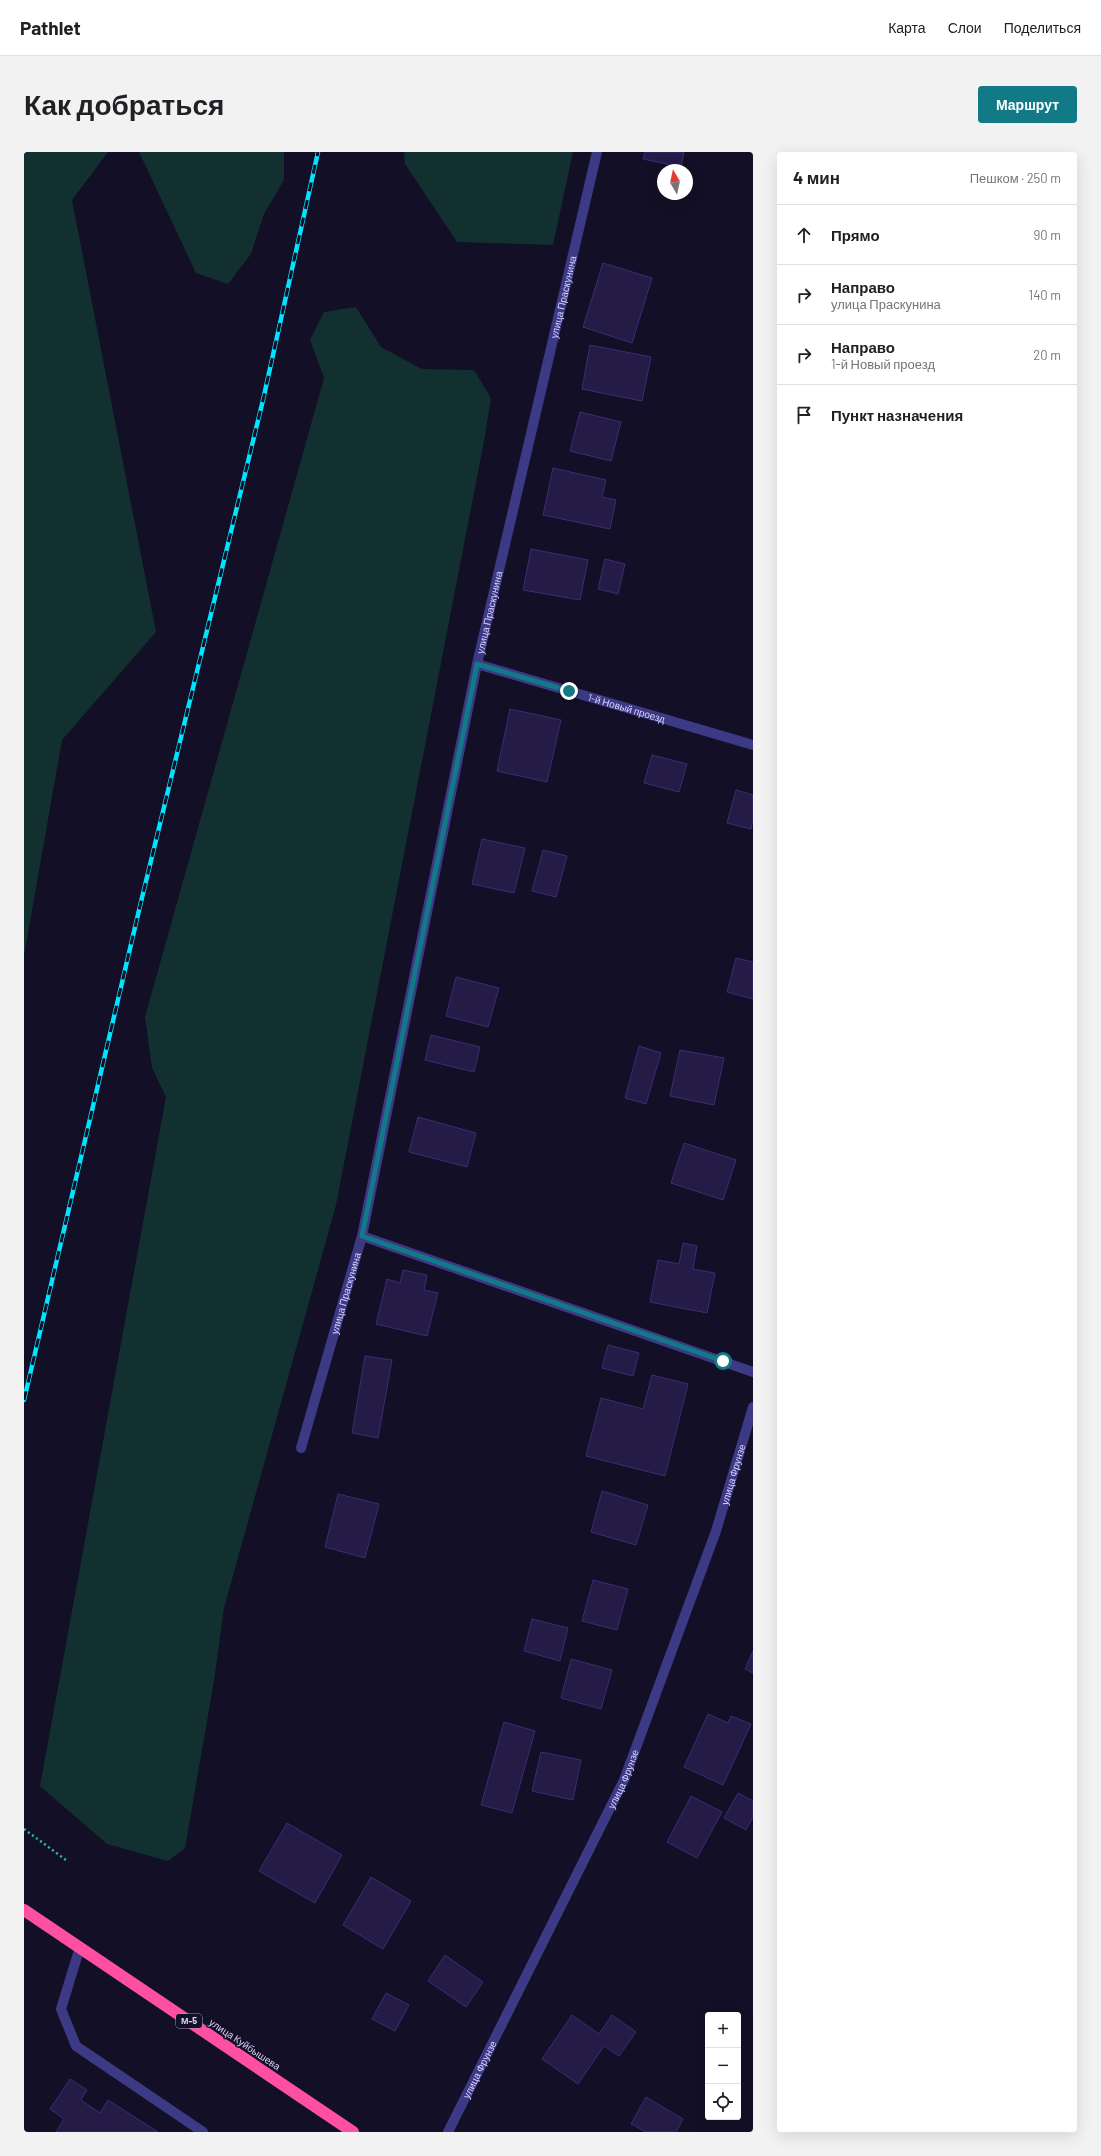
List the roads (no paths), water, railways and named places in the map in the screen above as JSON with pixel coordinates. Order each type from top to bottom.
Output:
[{"type":"highway","name":"улица Куйбышева","points":[[24,1910],[353,2132]]},
{"type":"street","name":"улица Праскунина","points":[[301,1448],[362,1236],[477,664],[597,152]]},
{"type":"street","name":"1-й Новый проезд","points":[[477,664],[753,745]]},
{"type":"street","points":[[362,1236],[753,1372]]},
{"type":"street","name":"улица Фрунзе","points":[[448,2132],[624,1780],[716,1531],[753,1407]]},
{"type":"street","points":[[80,1947],[61,2009],[76,2046],[203,2132]]},
{"type":"railway","points":[[24,1400],[140,906],[263,400],[318,152]]}]
